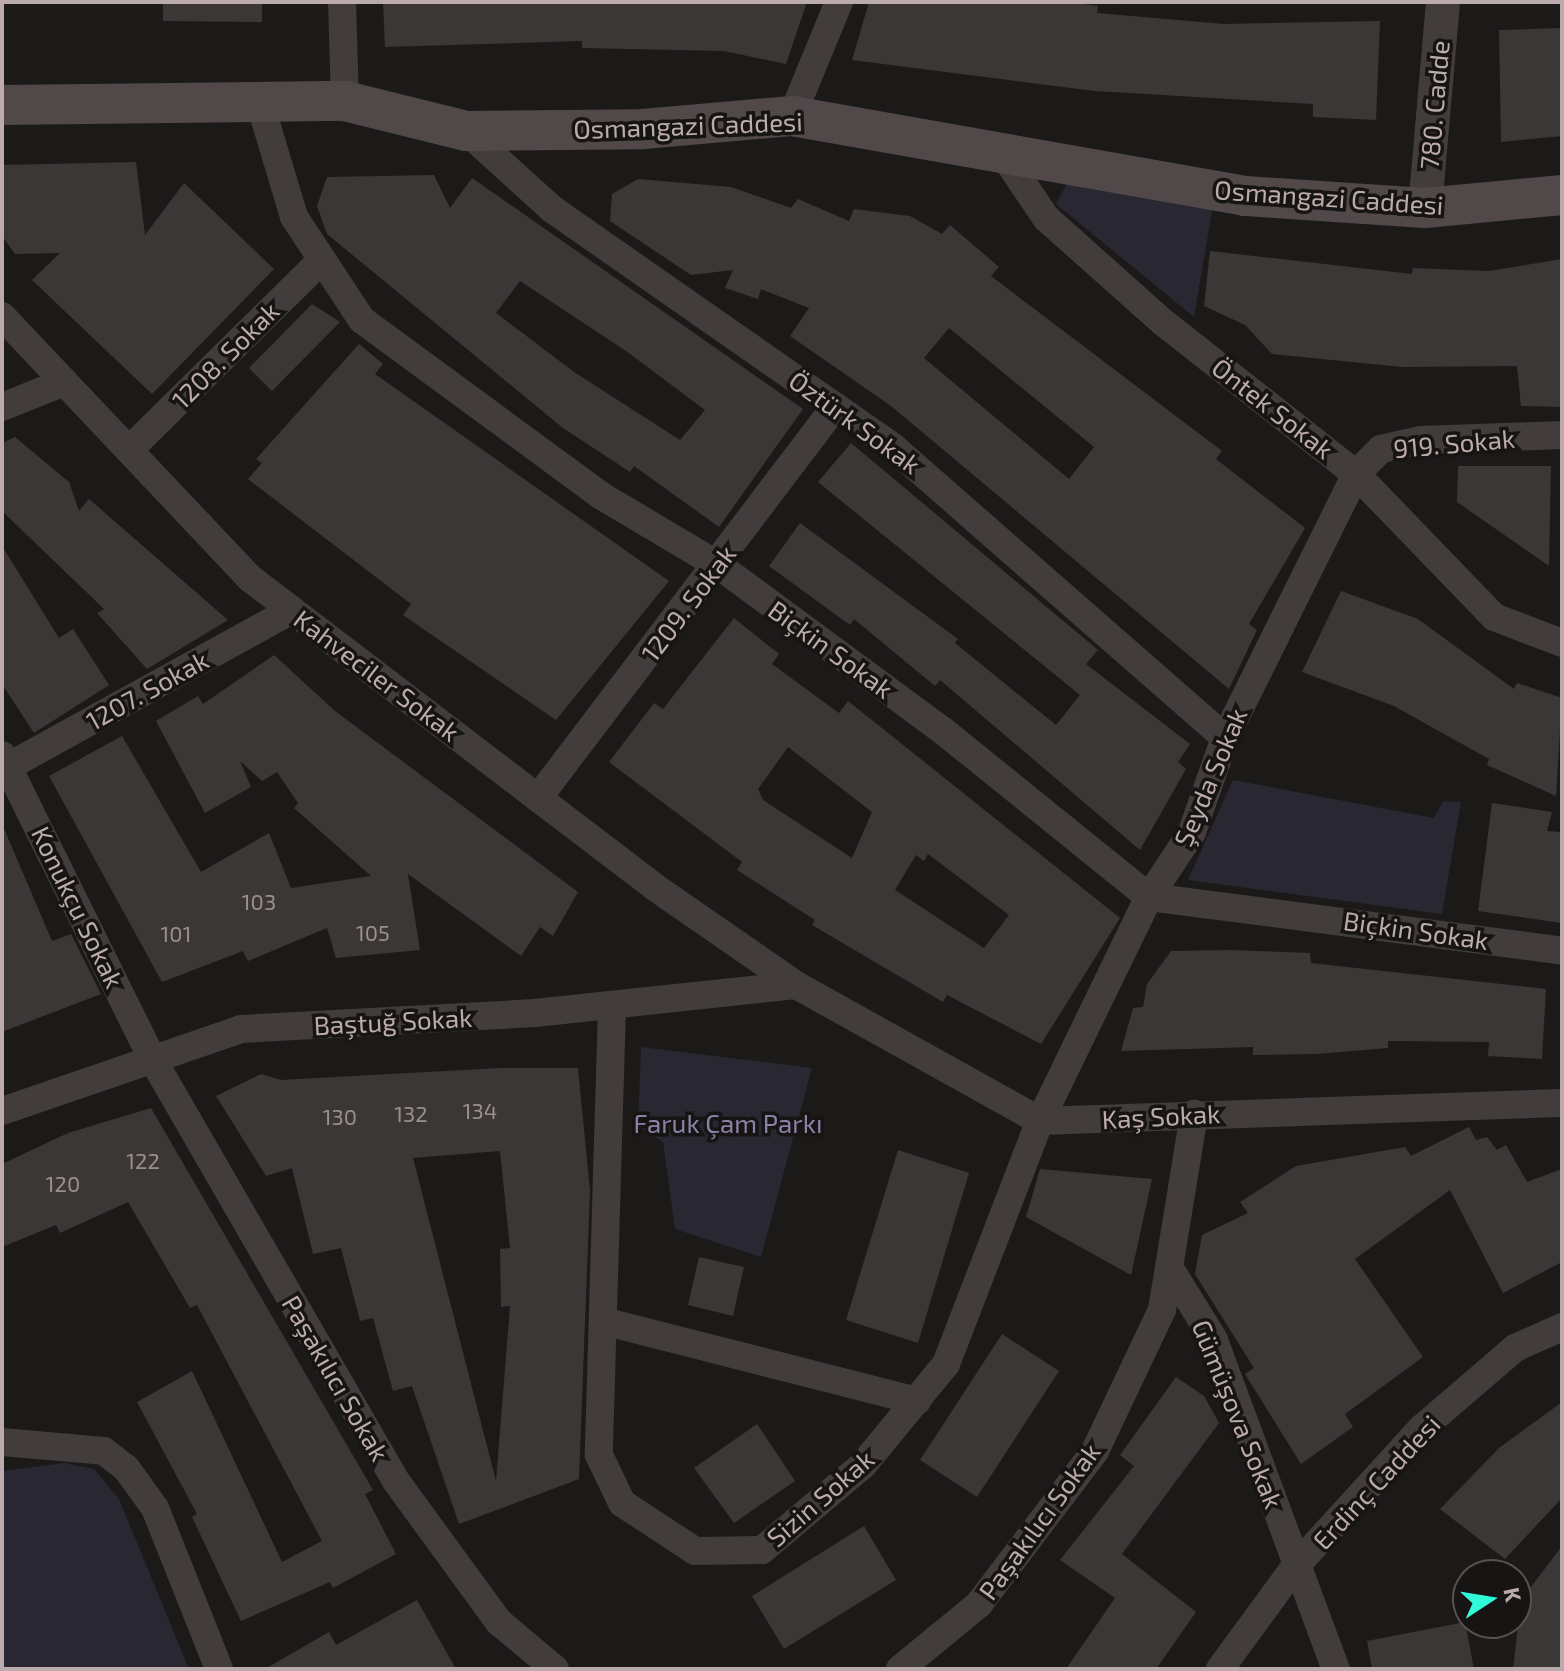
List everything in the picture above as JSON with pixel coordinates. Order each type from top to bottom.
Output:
[{"type":"main road","name":"Osmangazi Caddesi","points":[[2,105],[345,101],[466,131],[643,129],[792,116],[1245,196],[1425,208],[1562,195]]},
{"type":"street","points":[[342,2],[345,101]]},
{"type":"street","points":[[792,116],[839,2]]},
{"type":"street","name":"780. Cadde","points":[[1425,208],[1443,2]]},
{"type":"street","name":"Biçkin Sokak","points":[[259,100],[294,217],[362,320],[441,384],[600,495],[718,565],[942,730],[1149,897],[1562,951]]},
{"type":"street","name":"Öztürk Sokak","points":[[466,131],[552,209],[836,406],[1053,580],[1225,738]]},
{"type":"street","name":"Öntek Sokak","points":[[1001,151],[1046,218],[1164,323],[1356,474],[1494,617],[1562,643]]},
{"type":"street","name":"1208. Sokak","points":[[129,450],[322,260]]},
{"type":"street","name":"Kahveciler Sokak","points":[[2,316],[251,579],[538,798],[796,985]]},
{"type":"street","points":[[2,407],[64,382]]},
{"type":"street","name":"1209. Sokak","points":[[538,798],[836,406]]},
{"type":"street","name":"919. Sokak","points":[[1356,474],[1381,449],[1421,440],[1562,435]]},
{"type":"street","name":"Şeyda Sokak","points":[[1040,1121],[1149,897],[1192,832],[1225,738],[1356,474]]},
{"type":"street","name":"1207. Sokak","points":[[4,764],[292,610]]},
{"type":"street","name":"Konukçu Sokak","points":[[4,764],[153,1060]]},
{"type":"street","points":[[796,985],[1040,1121]]},
{"type":"street","name":"Baştuğ Sokak","points":[[2,1111],[241,1029],[612,1007],[796,985]]},
{"type":"street","name":"Sizin Sokak","points":[[612,1007],[599,1455],[622,1503],[695,1551],[762,1550],[863,1465],[917,1401],[946,1364],[1040,1121]]},
{"type":"street","name":"Paşakılıcı Sokak","points":[[153,1060],[396,1481],[499,1622],[555,1669]]},
{"type":"street","name":"Kaş Sokak","points":[[1040,1121],[1562,1103]]},
{"type":"street","name":"Paşakılıcı Sokak","points":[[900,1669],[979,1604],[1095,1451],[1162,1310],[1194,1114]]},
{"type":"street","name":"Gümüşova Sokak","points":[[1169,1267],[1214,1340],[1294,1568],[1336,1669]]},
{"type":"street","points":[[603,1321],[917,1401]]},
{"type":"street","name":"Erdinç Caddesi","points":[[1220,1669],[1294,1568],[1422,1428],[1515,1348],[1562,1327]]},
{"type":"street","points":[[2,1442],[104,1451],[126,1468],[155,1508],[219,1669]]},
{"type":"green space","points":[[1068,181],[1213,205],[1194,317],[1056,204]]},
{"type":"green space","points":[[1233,780],[1434,818],[1443,801],[1461,802],[1442,914],[1188,880]]},
{"type":"green space","name":"Faruk Çam Parkı","points":[[641,1047],[812,1068],[761,1257],[675,1229],[663,1142],[638,1126]]},
{"type":"green space","points":[[64,1463],[94,1469],[119,1499],[189,1669],[2,1669],[2,1471]]},
{"type":"building","points":[[163,2],[262,2],[262,22],[163,21]]},
{"type":"building","points":[[383,2],[807,2],[786,64],[724,51],[582,48],[582,41],[385,47]]},
{"type":"building","points":[[869,2],[1067,2],[1098,6],[1097,13],[1224,24],[1380,21],[1376,120],[1313,117],[1313,104],[1095,91],[852,60]]},
{"type":"building","points":[[1562,28],[1562,136],[1501,142],[1499,30]]},
{"type":"building","points":[[136,162],[145,235],[184,183],[274,269],[152,394],[32,280],[60,253],[15,254],[2,236],[2,165]]},
{"type":"building","points":[[434,175],[450,208],[472,178],[803,409],[719,527],[634,466],[630,472],[563,428],[327,234],[317,206],[327,177]],"holes":[[[520,281],[626,351],[705,410],[680,440],[574,372],[496,313]]]},
{"type":"building","points":[[638,179],[731,187],[791,208],[798,199],[849,221],[854,209],[910,216],[942,234],[950,225],[999,267],[991,276],[1222,451],[1216,459],[1305,528],[1249,624],[1257,630],[1229,689],[891,406],[790,336],[809,308],[761,289],[758,299],[725,288],[733,270],[691,275],[610,221],[612,194]],"holes":[[[949,328],[1094,447],[1069,479],[924,358]]]},
{"type":"building","points":[[1210,251],[1412,274],[1413,268],[1489,271],[1562,259],[1562,407],[1521,406],[1517,366],[1402,367],[1272,354],[1245,325],[1204,306]]},
{"type":"building","points":[[312,304],[340,322],[272,391],[249,368]]},
{"type":"building","points":[[359,344],[383,364],[375,374],[669,581],[556,720],[403,615],[411,604],[248,479],[262,463],[256,459]]},
{"type":"building","points":[[15,437],[69,482],[79,511],[89,499],[228,620],[147,669],[97,613],[104,609],[2,511],[2,443]]},
{"type":"building","points":[[851,443],[1098,650],[1086,664],[1190,744],[1178,762],[1186,769],[1140,850],[940,680],[935,686],[854,619],[850,625],[769,566],[800,523],[958,639],[955,643],[1056,725],[1080,695],[818,482]]},
{"type":"building","points":[[1458,466],[1551,466],[1549,566],[1457,502]]},
{"type":"building","points":[[2,546],[59,638],[73,629],[109,685],[34,733],[2,684]]},
{"type":"building","points":[[1341,591],[1418,619],[1514,689],[1517,683],[1562,698],[1556,796],[1487,765],[1489,759],[1394,706],[1302,672]]},
{"type":"building","points":[[734,618],[779,654],[772,664],[839,713],[848,701],[1120,918],[1041,1044],[947,995],[943,1002],[812,925],[815,920],[737,870],[742,862],[609,762],[654,703],[663,709]],"holes":[[[788,747],[872,812],[852,858],[763,800],[758,789]],[[928,854],[1009,915],[984,948],[895,890],[916,855],[924,861]]]},
{"type":"building","points":[[274,655],[335,711],[578,892],[553,936],[540,927],[521,956],[408,874],[420,950],[336,958],[327,928],[248,961],[243,951],[162,982],[49,776],[122,736],[201,872],[269,833],[291,888],[371,876],[294,808],[298,803],[277,772],[262,781],[240,761],[251,787],[205,813],[156,721],[198,696],[203,704]]},
{"type":"building","points":[[1492,803],[1552,812],[1547,831],[1562,832],[1562,923],[1478,911]]},
{"type":"building","points":[[2,824],[52,941],[71,934],[101,994],[2,1032]]},
{"type":"building","points":[[1171,951],[1310,953],[1311,963],[1546,989],[1542,1059],[1488,1056],[1489,1042],[1388,1041],[1388,1048],[1316,1054],[1253,1055],[1253,1047],[1121,1051],[1133,1008],[1143,1007],[1147,984]]},
{"type":"building","points":[[500,1068],[578,1068],[590,1191],[579,1479],[459,1524],[412,1386],[393,1391],[373,1318],[360,1321],[341,1248],[313,1254],[292,1168],[266,1176],[216,1096],[261,1074],[281,1080]],"holes":[[[500,1151],[510,1248],[500,1249],[501,1307],[510,1306],[496,1481],[413,1158]]]},
{"type":"building","points":[[151,1108],[373,1490],[365,1494],[396,1554],[333,1588],[330,1582],[241,1621],[192,1517],[197,1514],[137,1402],[192,1371],[282,1562],[322,1541],[197,1305],[190,1308],[128,1202],[60,1233],[56,1225],[2,1247],[2,1164],[68,1133]]},
{"type":"building","points":[[1469,1127],[1476,1140],[1487,1137],[1497,1150],[1506,1145],[1527,1182],[1562,1169],[1562,1262],[1503,1293],[1450,1190],[1355,1259],[1423,1357],[1345,1414],[1353,1427],[1301,1464],[1245,1374],[1254,1368],[1195,1274],[1202,1235],[1248,1213],[1240,1202],[1296,1166],[1405,1147],[1411,1156]]},
{"type":"building","points":[[898,1150],[969,1173],[918,1343],[846,1320]]},
{"type":"building","points":[[1040,1169],[1152,1179],[1131,1275],[1026,1217]]},
{"type":"building","points":[[699,1257],[744,1267],[733,1316],[688,1305]]},
{"type":"building","points":[[1002,1334],[1059,1371],[977,1497],[920,1460]]},
{"type":"building","points":[[1176,1377],[1204,1396],[1219,1423],[1122,1554],[1196,1612],[1156,1669],[1066,1669],[1115,1598],[1060,1560],[1134,1466],[1120,1455]]},
{"type":"building","points":[[1562,1402],[1562,1498],[1505,1559],[1440,1509],[1499,1448]]},
{"type":"building","points":[[757,1424],[795,1481],[734,1523],[694,1468]]},
{"type":"building","points":[[864,1526],[896,1580],[784,1649],[752,1596]]},
{"type":"building","points":[[1562,1546],[1562,1669],[1513,1669],[1516,1639],[1532,1639],[1532,1586]]},
{"type":"building","points":[[417,1600],[456,1669],[265,1669],[329,1632],[336,1645]]},
{"type":"building","points":[[1452,1625],[1452,1639],[1468,1639],[1474,1669],[1372,1669],[1367,1641]]}]
